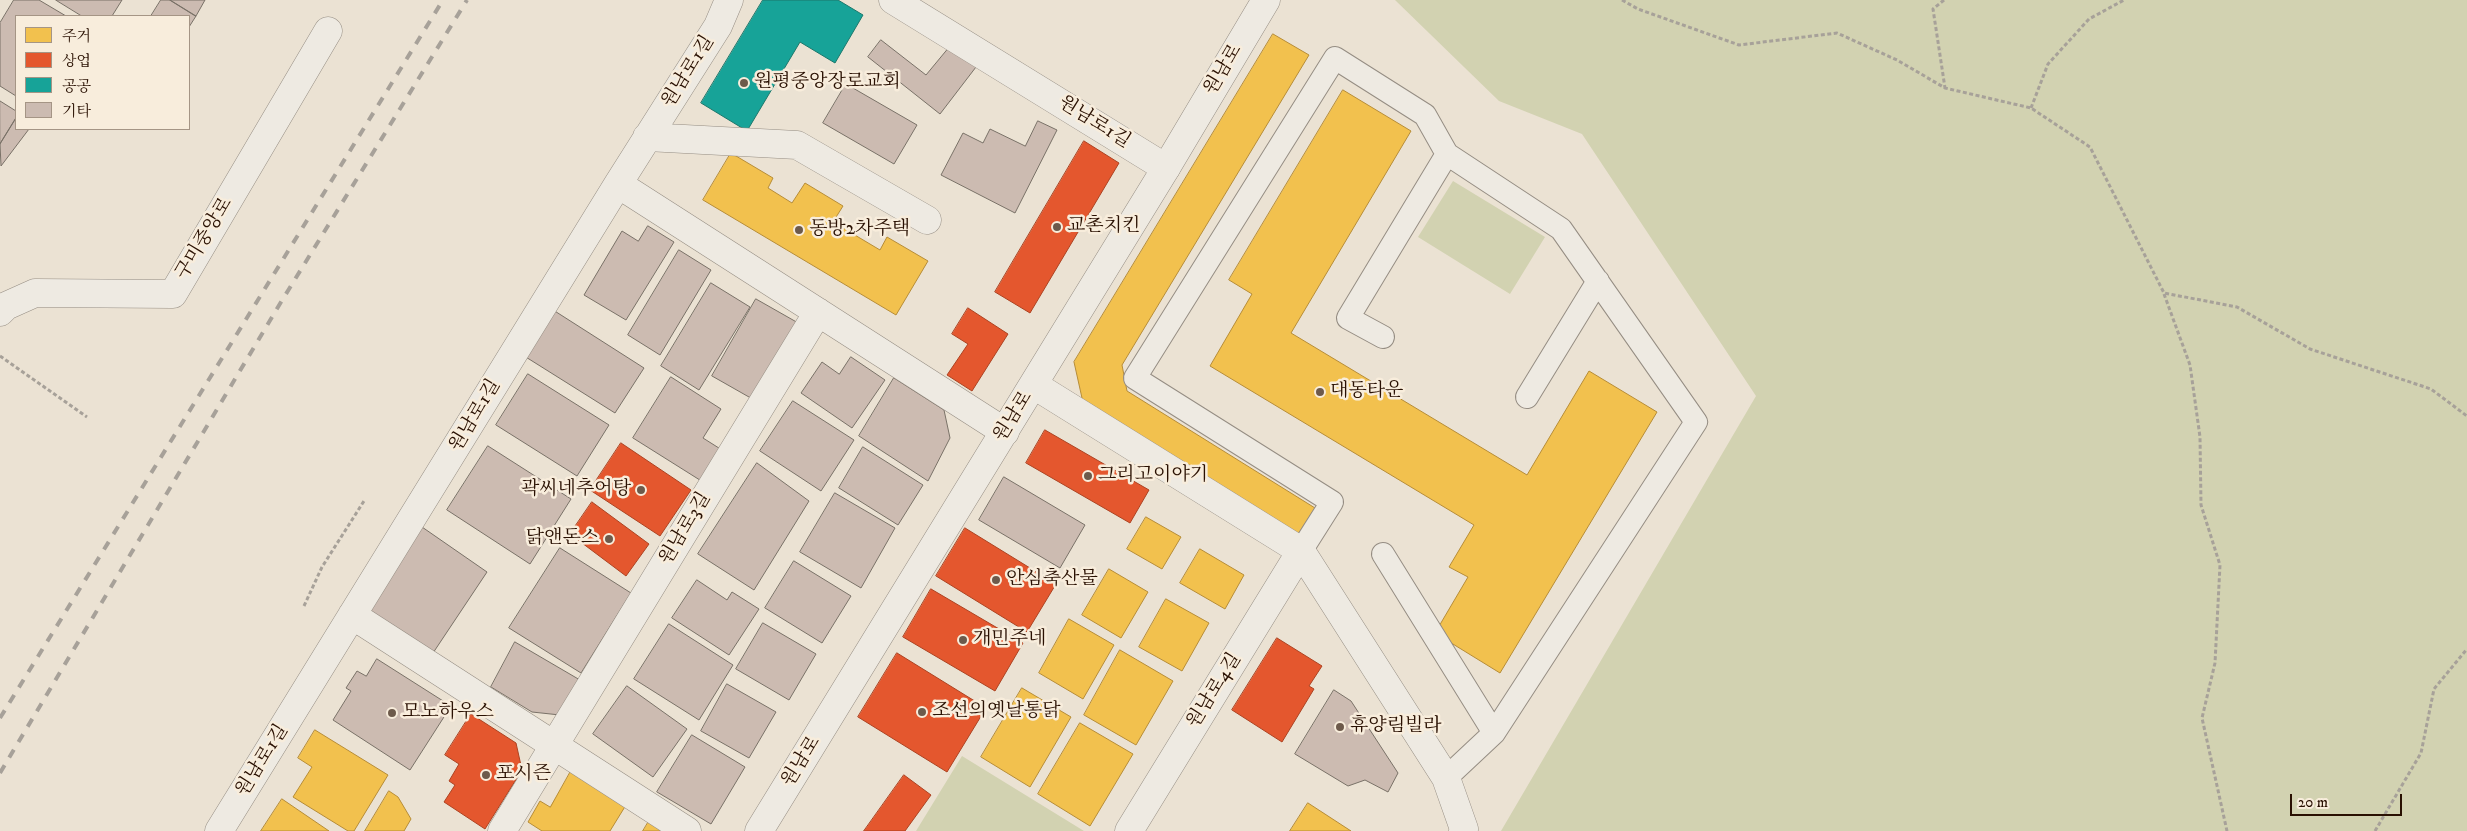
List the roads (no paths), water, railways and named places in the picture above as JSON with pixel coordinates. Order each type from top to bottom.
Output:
[{"type":"street","name":"원남로1길","points":[[219,831],[647,137],[718,26],[730,0]]},
{"type":"street","name":"원남로1길","points":[[893,0],[1166,168]]},
{"type":"street","name":"원남로","points":[[759,831],[1034,385],[1266,0]]},
{"type":"street","name":"구미중앙로","points":[[0,312],[6,306],[35,293],[173,294],[328,31]]},
{"type":"street","points":[[647,137],[797,145],[927,220]]},
{"type":"street","points":[[618,184],[1005,432]]},
{"type":"street","name":"원남로3길","points":[[502,831],[818,312]]},
{"type":"street","points":[[1034,385],[1301,551],[1446,778],[1464,829],[1463,831]]},
{"type":"street","name":"원남로4길","points":[[1129,831],[1301,551]]},
{"type":"street","points":[[352,615],[687,831]]},
{"type":"lane","points":[[1301,551],[1332,502],[1135,378],[1336,58],[1425,115],[1447,154],[1561,229],[1696,422],[1494,733],[1446,778]]},
{"type":"lane","points":[[1383,338],[1348,318],[1447,154]]},
{"type":"lane","points":[[1527,397],[1598,281]]},
{"type":"lane","points":[[1383,554],[1494,733]]},
{"type":"railway","points":[[0,718],[443,0]]},
{"type":"railway","points":[[0,773],[281,302],[467,0]]},
{"type":"place","name":"원평중앙장로교회","points":[[744,83]]},
{"type":"place","name":"교촌치킨","points":[[1057,227]]},
{"type":"place","name":"동방2차주택","points":[[799,230]]},
{"type":"place","name":"대동타운","points":[[1320,392]]},
{"type":"place","name":"그리고이야기","points":[[1088,476]]},
{"type":"place","name":"곽씨네추어탕","points":[[641,490]]},
{"type":"place","name":"닭앤돈스","points":[[609,539]]},
{"type":"place","name":"안심축산물","points":[[996,580]]},
{"type":"place","name":"개민주네","points":[[963,640]]},
{"type":"place","name":"조선의옛날통닭","points":[[922,712]]},
{"type":"place","name":"모노하우스","points":[[392,713]]},
{"type":"place","name":"휴양림빌라","points":[[1340,727]]},
{"type":"place","name":"포시즌","points":[[486,775]]}]
